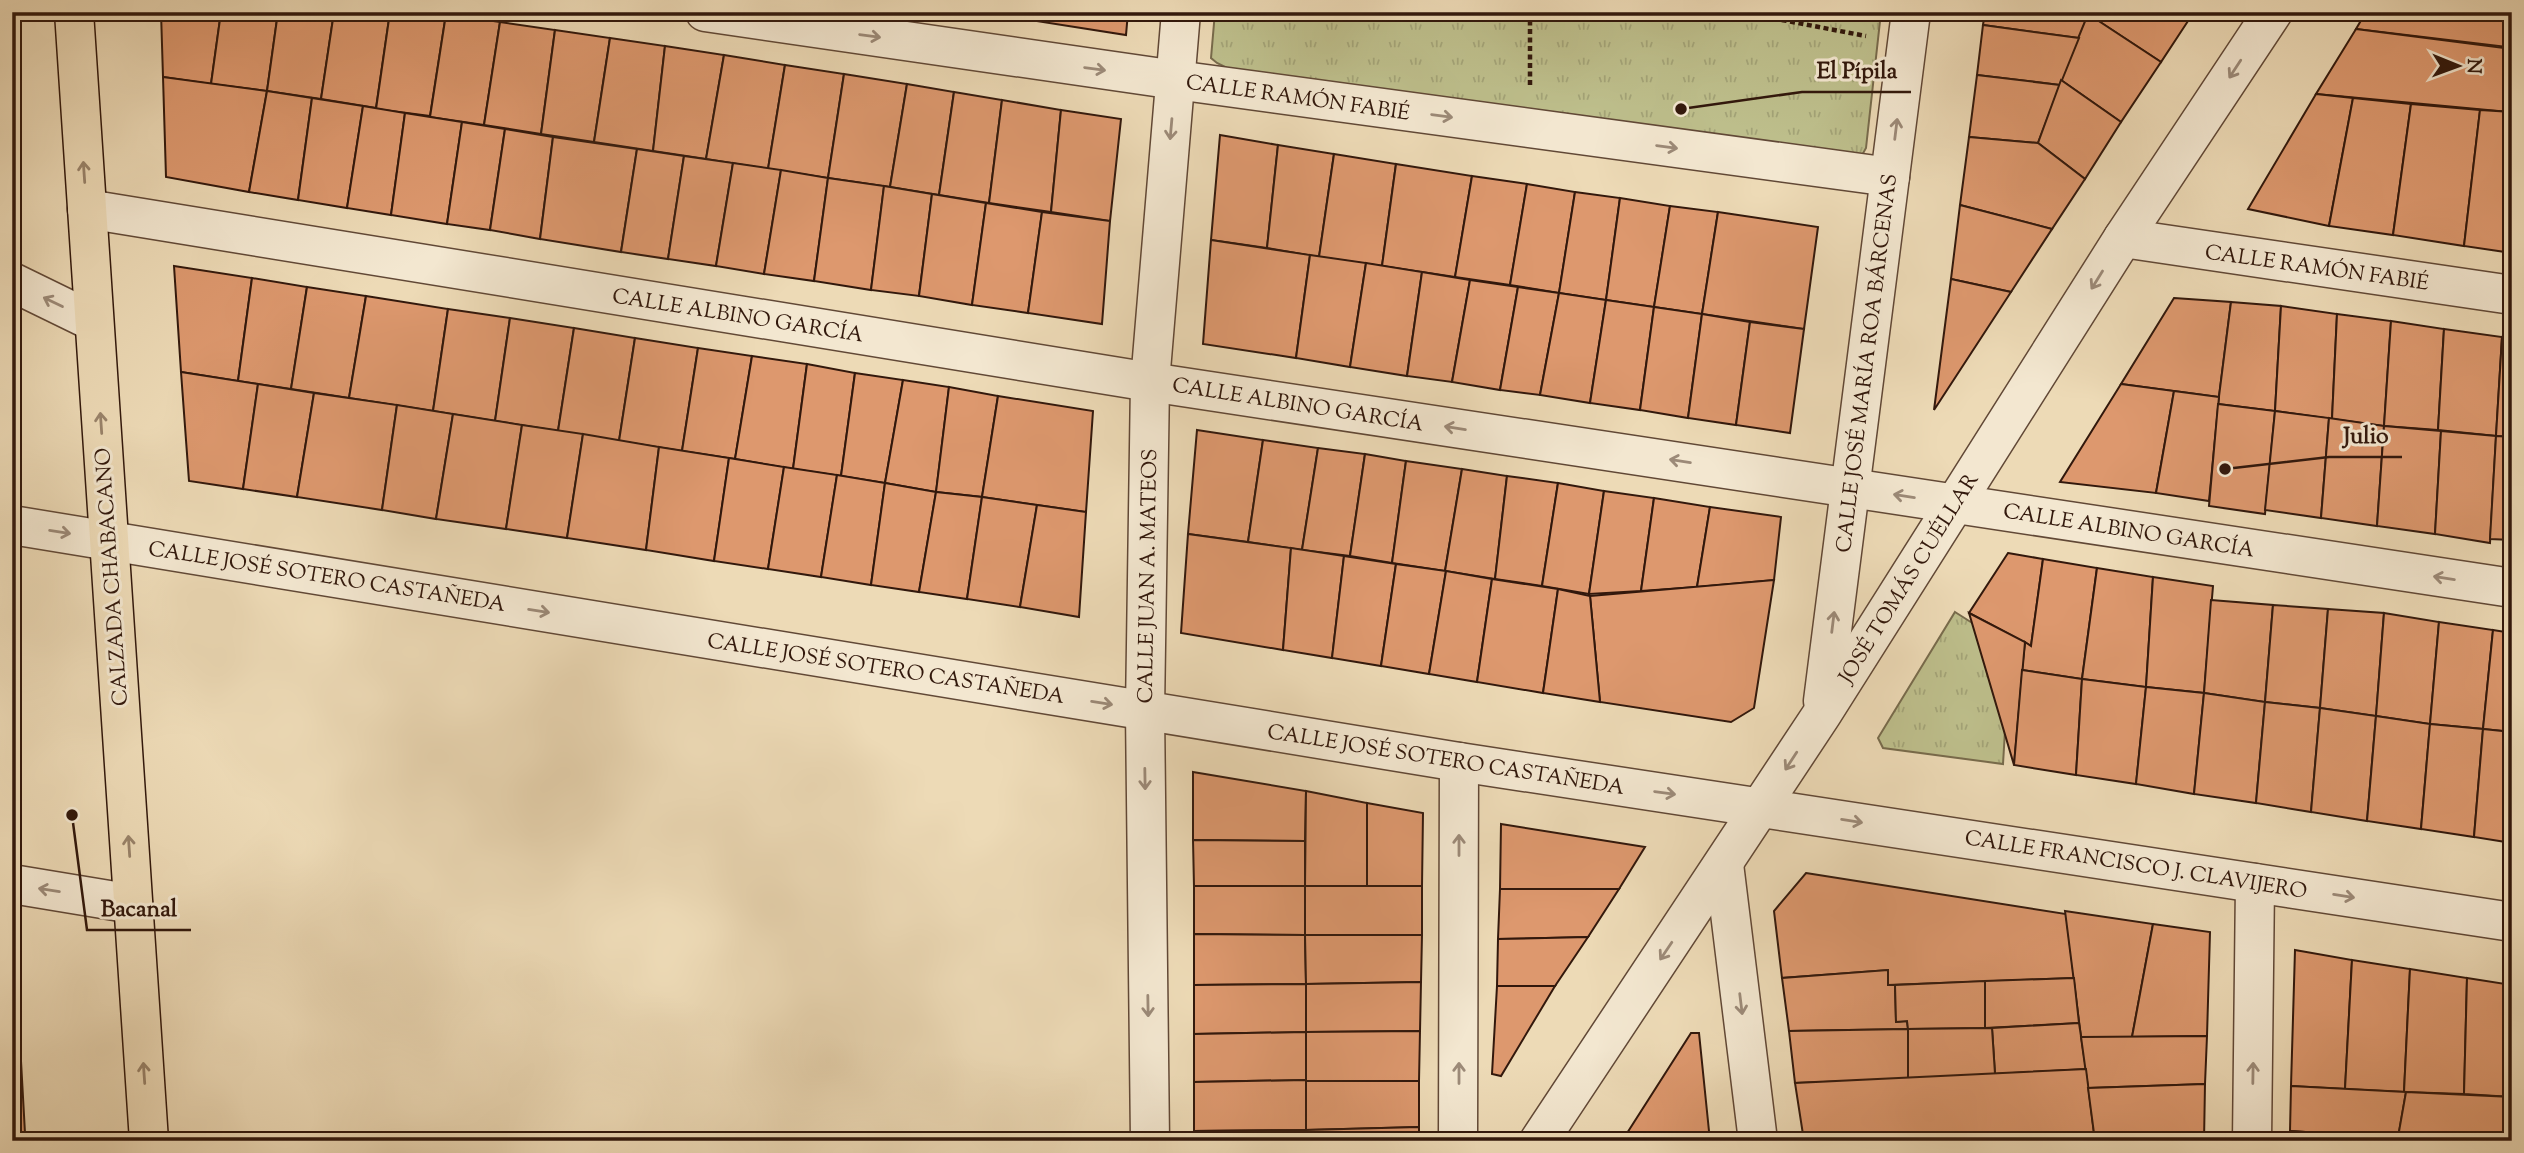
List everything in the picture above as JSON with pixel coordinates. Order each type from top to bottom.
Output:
[{"type":"main road","name":"CALZADA CHABACANO","points":[[74,12],[149,1141]]},
{"type":"street","name":"CALLE RAMÓN FABIÉ","points":[[705,12],[1176,80],[1890,177]]},
{"type":"street","name":"CALLE JUAN A. MATEOS","points":[[1150,1141],[1144,710],[1150,382],[1181,12]]},
{"type":"street","name":"JOSÉ TOMÁS CUÉLLAR","points":[[1539,1141],[1822,714],[2123,239],[2273,12]]},
{"type":"street","name":"CALLE JOSÉ MARÍA ROA BÁRCENAS","points":[[1822,714],[1909,28]]},
{"type":"street","name":"CALLE ALBINO GARCÍA","points":[[87,209],[1150,382],[2512,588]]},
{"type":"street","name":"CALLE RAMÓN FABIÉ","points":[[2123,239],[2512,295]]},
{"type":"street","points":[[12,282],[94,322]]},
{"type":"street","name":"CALLE JOSÉ SOTERO CASTAÑEDA","points":[[12,525],[1459,762],[1761,807]]},
{"type":"street","points":[[1458,1141],[1459,762]]},
{"type":"street","name":"CALLE FRANCISCO J. CLAVIJERO","points":[[1761,807],[2512,922]]},
{"type":"street","points":[[1724,864],[1758,1141]]},
{"type":"street","points":[[2252,1141],[2255,883]]},
{"type":"street","points":[[12,884],[133,904]]},
{"type":"path","points":[[1530,12],[1530,128]]},
{"type":"path","points":[[1740,12],[1909,28]]},
{"type":"green space","points":[[1215,12],[1881,12],[1866,148],[1861,157],[1231,70],[1211,58]]},
{"type":"green space","points":[[1955,612],[2010,647],[2003,764],[1883,748],[1878,738]]},
{"type":"building","points":[[161,12],[221,12],[211,84],[163,77]]},
{"type":"building","points":[[221,12],[278,12],[267,91],[211,84]]},
{"type":"building","points":[[278,12],[334,12],[321,99],[267,91]]},
{"type":"building","points":[[334,12],[390,12],[376,108],[321,99]]},
{"type":"building","points":[[390,12],[446,14],[430,116],[376,109]]},
{"type":"building","points":[[978,12],[1032,12],[1030,20]]},
{"type":"building","points":[[1032,12],[1128,12],[1126,35],[1030,20]]},
{"type":"building","points":[[1985,12],[2089,12],[2079,38],[1983,25]]},
{"type":"building","points":[[2189,12],[2192,15],[2161,62],[2088,14]]},
{"type":"building","points":[[2366,12],[2512,12],[2512,24],[2507,47],[2356,29]]},
{"type":"building","points":[[446,14],[500,22],[484,125],[430,117]]},
{"type":"building","points":[[2088,14],[2161,62],[2121,122],[2061,80]]},
{"type":"building","points":[[500,22],[555,30],[541,134],[484,125]]},
{"type":"building","points":[[2512,24],[2512,49],[2506,49],[2507,47]]},
{"type":"building","points":[[1983,25],[2079,38],[2060,85],[1977,75]]},
{"type":"building","points":[[2356,29],[2512,49],[2509,112],[2316,94]]},
{"type":"building","points":[[555,30],[610,38],[594,142],[541,134]]},
{"type":"building","points":[[610,38],[665,46],[653,151],[594,142]]},
{"type":"building","points":[[665,46],[724,55],[706,159],[653,151]]},
{"type":"building","points":[[2512,54],[2512,112],[2509,112]]},
{"type":"building","points":[[724,55],[785,65],[768,169],[706,159]]},
{"type":"building","points":[[785,65],[844,74],[828,178],[768,169]]},
{"type":"building","points":[[844,74],[907,84],[890,187],[828,178]]},
{"type":"building","points":[[1977,75],[2060,85],[2038,143],[1969,137]]},
{"type":"building","points":[[163,77],[267,91],[249,192],[166,177]]},
{"type":"building","points":[[2061,80],[2121,122],[2085,179],[2038,143]]},
{"type":"building","points":[[907,84],[954,92],[939,195],[890,187]]},
{"type":"building","points":[[267,91],[312,98],[298,200],[249,192]]},
{"type":"building","points":[[954,92],[1002,100],[989,203],[939,195]]},
{"type":"building","points":[[2316,94],[2353,98],[2329,226],[2248,209]]},
{"type":"building","points":[[312,98],[363,106],[347,208],[298,200]]},
{"type":"building","points":[[2353,98],[2411,104],[2393,235],[2329,226]]},
{"type":"building","points":[[1002,100],[1061,110],[1051,212],[989,203]]},
{"type":"building","points":[[2411,104],[2480,110],[2464,246],[2393,235]]},
{"type":"building","points":[[363,106],[405,113],[391,215],[347,208]]},
{"type":"building","points":[[1061,110],[1121,119],[1110,221],[1051,212]]},
{"type":"building","points":[[2480,110],[2512,112],[2512,253],[2464,246]]},
{"type":"building","points":[[405,113],[462,122],[447,224],[391,215]]},
{"type":"building","points":[[462,122],[505,129],[490,230],[447,224]]},
{"type":"building","points":[[505,129],[553,137],[540,239],[490,230]]},
{"type":"building","points":[[1220,135],[1278,145],[1267,248],[1211,240]]},
{"type":"building","points":[[553,137],[637,149],[621,252],[540,239]]},
{"type":"building","points":[[1969,137],[2038,143],[2085,179],[2052,229],[1960,205]]},
{"type":"building","points":[[1278,145],[1334,154],[1319,257],[1267,248]]},
{"type":"building","points":[[637,149],[684,156],[668,259],[621,252]]},
{"type":"building","points":[[1334,154],[1396,164],[1382,266],[1319,257]]},
{"type":"building","points":[[684,156],[733,163],[716,266],[668,259]]},
{"type":"building","points":[[733,163],[781,170],[764,274],[716,266]]},
{"type":"building","points":[[1396,164],[1472,176],[1455,277],[1382,266]]},
{"type":"building","points":[[781,170],[828,178],[814,281],[764,274]]},
{"type":"building","points":[[1472,176],[1527,184],[1510,285],[1455,277]]},
{"type":"building","points":[[828,178],[884,186],[871,290],[814,281]]},
{"type":"building","points":[[1527,184],[1575,192],[1559,293],[1510,285]]},
{"type":"building","points":[[884,186],[932,194],[919,296],[871,290]]},
{"type":"building","points":[[1575,192],[1620,198],[1606,300],[1559,293]]},
{"type":"building","points":[[932,194],[986,203],[972,305],[919,296]]},
{"type":"building","points":[[1620,198],[1670,206],[1654,307],[1606,300]]},
{"type":"building","points":[[986,203],[1042,212],[1028,313],[972,305]]},
{"type":"building","points":[[1960,205],[2052,229],[2011,292],[1951,279]]},
{"type":"building","points":[[1670,206],[1718,212],[1702,314],[1654,307]]},
{"type":"building","points":[[1042,212],[1110,221],[1102,324],[1028,313]]},
{"type":"building","points":[[1718,212],[1818,227],[1804,329],[1702,314]]},
{"type":"building","points":[[1211,240],[1310,255],[1296,358],[1203,344]]},
{"type":"building","points":[[1310,255],[1366,263],[1350,367],[1296,358]]},
{"type":"building","points":[[1366,263],[1422,272],[1407,376],[1350,367]]},
{"type":"building","points":[[174,266],[252,278],[238,381],[181,372]]},
{"type":"building","points":[[1422,272],[1470,280],[1452,382],[1407,376]]},
{"type":"building","points":[[252,278],[307,287],[291,389],[238,381]]},
{"type":"building","points":[[1951,279],[2011,292],[1934,410]]},
{"type":"building","points":[[1470,280],[1518,287],[1500,390],[1452,382]]},
{"type":"building","points":[[307,287],[366,296],[349,398],[291,389]]},
{"type":"building","points":[[1518,287],[1559,293],[1540,395],[1500,390]]},
{"type":"building","points":[[1559,293],[1606,300],[1590,403],[1540,395]]},
{"type":"building","points":[[366,296],[448,309],[433,411],[349,398]]},
{"type":"building","points":[[2174,298],[2231,302],[2219,397],[2121,384]]},
{"type":"building","points":[[1606,300],[1654,307],[1640,410],[1590,403]]},
{"type":"building","points":[[2231,302],[2281,306],[2275,411],[2218,404]]},
{"type":"building","points":[[2281,306],[2337,314],[2332,419],[2275,411]]},
{"type":"building","points":[[1654,307],[1702,314],[1688,418],[1640,410]]},
{"type":"building","points":[[448,309],[510,318],[495,421],[433,411]]},
{"type":"building","points":[[1702,314],[1750,322],[1736,425],[1688,418]]},
{"type":"building","points":[[2337,314],[2391,321],[2384,426],[2332,419]]},
{"type":"building","points":[[510,318],[574,328],[558,431],[495,421]]},
{"type":"building","points":[[2391,321],[2444,329],[2438,430],[2384,426]]},
{"type":"building","points":[[1750,322],[1804,329],[1790,433],[1736,425]]},
{"type":"building","points":[[574,328],[635,338],[619,441],[558,431]]},
{"type":"building","points":[[2444,329],[2502,337],[2496,436],[2438,430]]},
{"type":"building","points":[[2502,337],[2512,339],[2512,437],[2496,436]]},
{"type":"building","points":[[635,338],[698,348],[682,451],[619,441]]},
{"type":"building","points":[[698,348],[752,356],[735,459],[682,451]]},
{"type":"building","points":[[752,356],[807,364],[793,469],[735,459]]},
{"type":"building","points":[[807,364],[855,373],[841,476],[793,469]]},
{"type":"building","points":[[181,372],[258,384],[243,489],[189,481]]},
{"type":"building","points":[[855,373],[903,380],[885,483],[841,476]]},
{"type":"building","points":[[903,380],[949,387],[936,492],[885,483]]},
{"type":"building","points":[[258,384],[314,393],[297,497],[243,489]]},
{"type":"building","points":[[2121,384],[2174,391],[2156,493],[2060,482]]},
{"type":"building","points":[[949,387],[998,396],[982,497],[936,492]]},
{"type":"building","points":[[2174,391],[2219,397],[2209,501],[2156,493]]},
{"type":"building","points":[[314,393],[397,405],[382,510],[297,497]]},
{"type":"building","points":[[998,396],[1093,411],[1086,512],[982,497]]},
{"type":"building","points":[[2218,404],[2275,411],[2265,514],[2209,506]]},
{"type":"building","points":[[397,405],[453,414],[436,519],[382,510]]},
{"type":"building","points":[[2275,411],[2329,418],[2321,518],[2265,510]]},
{"type":"building","points":[[453,414],[522,425],[506,529],[436,519]]},
{"type":"building","points":[[2329,418],[2384,426],[2377,526],[2321,518]]},
{"type":"building","points":[[522,425],[583,434],[567,538],[506,529]]},
{"type":"building","points":[[2384,426],[2441,431],[2435,534],[2377,526]]},
{"type":"building","points":[[1197,430],[1263,440],[1248,542],[1188,534]]},
{"type":"building","points":[[2441,431],[2496,436],[2490,543],[2435,534]]},
{"type":"building","points":[[583,434],[659,447],[646,550],[567,538]]},
{"type":"building","points":[[2496,436],[2512,437],[2512,540],[2490,539]]},
{"type":"building","points":[[1263,440],[1318,448],[1302,550],[1248,542]]},
{"type":"building","points":[[659,447],[729,458],[714,561],[646,550]]},
{"type":"building","points":[[1318,448],[1365,454],[1350,556],[1302,550]]},
{"type":"building","points":[[1365,454],[1406,461],[1392,563],[1350,556]]},
{"type":"building","points":[[729,458],[784,467],[768,569],[714,561]]},
{"type":"building","points":[[1406,461],[1462,469],[1445,571],[1392,563]]},
{"type":"building","points":[[784,467],[837,475],[821,577],[768,569]]},
{"type":"building","points":[[1462,469],[1507,476],[1495,579],[1445,571]]},
{"type":"building","points":[[837,475],[885,483],[871,585],[821,577]]},
{"type":"building","points":[[1507,476],[1558,483],[1542,586],[1495,579]]},
{"type":"building","points":[[885,483],[936,492],[919,592],[871,585]]},
{"type":"building","points":[[1558,483],[1604,491],[1589,594],[1542,586]]},
{"type":"building","points":[[1604,491],[1654,498],[1641,591],[1589,594]]},
{"type":"building","points":[[936,492],[982,497],[967,599],[919,592]]},
{"type":"building","points":[[982,497],[1037,505],[1020,607],[967,599]]},
{"type":"building","points":[[1654,498],[1710,507],[1697,587],[1641,591]]},
{"type":"building","points":[[1037,505],[1086,512],[1079,617],[1020,607]]},
{"type":"building","points":[[1710,507],[1781,517],[1774,580],[1697,587]]},
{"type":"building","points":[[1188,534],[1291,548],[1283,650],[1181,633]]},
{"type":"building","points":[[1291,548],[1344,556],[1332,658],[1283,650]]},
{"type":"building","points":[[2008,553],[2043,559],[2031,646],[1969,613]]},
{"type":"building","points":[[1344,556],[1396,564],[1381,666],[1332,658]]},
{"type":"building","points":[[2043,559],[2097,568],[2082,679],[2022,670],[2025,642],[2031,646]]},
{"type":"building","points":[[1396,564],[1446,571],[1429,674],[1381,666]]},
{"type":"building","points":[[2097,568],[2153,577],[2146,687],[2082,679]]},
{"type":"building","points":[[1446,571],[1492,579],[1477,682],[1429,674]]},
{"type":"building","points":[[2153,577],[2213,586],[2204,693],[2146,687]]},
{"type":"building","points":[[1492,579],[1558,589],[1543,693],[1477,682]]},
{"type":"building","points":[[1774,580],[1754,708],[1731,722],[1600,702],[1590,596]]},
{"type":"building","points":[[1558,589],[1590,596],[1600,702],[1543,693]]},
{"type":"building","points":[[2211,600],[2273,605],[2265,702],[2204,693]]},
{"type":"building","points":[[2273,605],[2328,609],[2320,708],[2265,702]]},
{"type":"building","points":[[2328,609],[2384,613],[2376,716],[2320,708]]},
{"type":"building","points":[[1969,613],[2025,642],[2014,765]]},
{"type":"building","points":[[2384,613],[2439,622],[2430,724],[2376,716]]},
{"type":"building","points":[[2439,622],[2493,630],[2483,729],[2430,724]]},
{"type":"building","points":[[2493,630],[2512,633],[2512,732],[2483,729]]},
{"type":"building","points":[[2022,670],[2082,679],[2076,775],[2014,765]]},
{"type":"building","points":[[2082,679],[2146,687],[2136,784],[2076,775]]},
{"type":"building","points":[[2146,687],[2204,693],[2194,794],[2136,784]]},
{"type":"building","points":[[2204,693],[2265,702],[2256,803],[2194,794]]},
{"type":"building","points":[[2265,702],[2320,708],[2311,812],[2256,803]]},
{"type":"building","points":[[2320,708],[2376,716],[2367,821],[2311,812]]},
{"type":"building","points":[[2376,716],[2430,724],[2421,829],[2367,821]]},
{"type":"building","points":[[2430,724],[2483,729],[2474,837],[2421,829]]},
{"type":"building","points":[[2483,729],[2512,732],[2512,843],[2474,837]]},
{"type":"building","points":[[1193,772],[1306,791],[1305,841],[1193,840]]},
{"type":"building","points":[[1306,791],[1367,803],[1367,886],[1305,886]]},
{"type":"building","points":[[1367,803],[1423,813],[1422,886],[1367,886]]},
{"type":"building","points":[[1501,824],[1645,847],[1619,889],[1500,889]]},
{"type":"building","points":[[1193,840],[1305,841],[1305,886],[1194,886]]},
{"type":"building","points":[[1806,873],[2066,914],[2074,978],[1888,985],[1888,970],[1782,978],[1774,911]]},
{"type":"building","points":[[1194,886],[1305,886],[1305,935],[1194,934]]},
{"type":"building","points":[[1305,886],[1422,886],[1422,935],[1305,935]]},
{"type":"building","points":[[1500,889],[1619,889],[1588,937],[1498,939]]},
{"type":"building","points":[[12,905],[19,1025],[12,1024]]},
{"type":"building","points":[[2065,911],[2153,924],[2132,1037],[2081,1037]]},
{"type":"building","points":[[2153,924],[2210,932],[2207,1036],[2132,1037]]},
{"type":"building","points":[[1194,934],[1305,935],[1306,984],[1194,985]]},
{"type":"building","points":[[1305,935],[1422,935],[1421,982],[1306,984]]},
{"type":"building","points":[[1588,937],[1555,986],[1497,986],[1498,939]]},
{"type":"building","points":[[2295,950],[2352,960],[2345,1089],[2291,1086]]},
{"type":"building","points":[[2352,960],[2410,969],[2404,1092],[2345,1089]]},
{"type":"building","points":[[2410,969],[2467,978],[2464,1094],[2404,1092]]},
{"type":"building","points":[[1888,970],[1888,985],[1895,985],[1896,1022],[1907,1021],[1908,1029],[1789,1031],[1782,978]]},
{"type":"building","points":[[2074,978],[2079,1023],[1985,1028],[1985,981]]},
{"type":"building","points":[[2467,978],[2512,985],[2512,1097],[2464,1094]]},
{"type":"building","points":[[1985,981],[1985,1028],[1908,1029],[1907,1021],[1896,1022],[1895,985]]},
{"type":"building","points":[[1421,982],[1420,1031],[1306,1032],[1306,984]]},
{"type":"building","points":[[1306,984],[1306,1032],[1194,1034],[1194,985]]},
{"type":"building","points":[[1497,986],[1555,986],[1501,1076],[1492,1074]]},
{"type":"building","points":[[2079,1023],[2086,1069],[1995,1074],[1992,1028]]},
{"type":"building","points":[[12,1024],[19,1025],[25,1133],[17,1141],[12,1140]]},
{"type":"building","points":[[1992,1028],[1995,1074],[1908,1079],[1908,1029]]},
{"type":"building","points":[[1908,1029],[1908,1079],[1795,1083],[1789,1031]]},
{"type":"building","points":[[1420,1031],[1419,1081],[1306,1081],[1306,1032]]},
{"type":"building","points":[[1306,1032],[1306,1080],[1194,1082],[1194,1034]]},
{"type":"building","points":[[1691,1033],[1699,1033],[1710,1141],[1622,1141]]},
{"type":"building","points":[[2207,1036],[2205,1084],[2088,1088],[2081,1037]]},
{"type":"building","points":[[2086,1069],[2095,1141],[1804,1141],[1795,1083]]},
{"type":"building","points":[[1306,1080],[1306,1130],[1194,1131],[1194,1082]]},
{"type":"building","points":[[1306,1081],[1419,1081],[1419,1127],[1306,1130]]},
{"type":"building","points":[[2205,1084],[2204,1141],[2095,1141],[2088,1088]]},
{"type":"building","points":[[2291,1086],[2406,1092],[2398,1138],[2290,1131]]},
{"type":"building","points":[[2406,1092],[2512,1097],[2512,1141],[2398,1137]]},
{"type":"building","points":[[1419,1127],[1419,1141],[1306,1141],[1306,1130]]},
{"type":"building","points":[[1306,1130],[1306,1141],[1194,1141],[1194,1131]]},
{"type":"building","points":[[2290,1131],[2398,1138],[2398,1141],[2290,1141]]},
{"type":"building","points":[[2398,1137],[2506,1141],[2398,1141]]},
{"type":"place","name":"El Pípila","points":[[1681,109]]},
{"type":"place","name":"Julio","points":[[2225,469]]},
{"type":"place","name":"Bacanal","points":[[72,815]]}]
